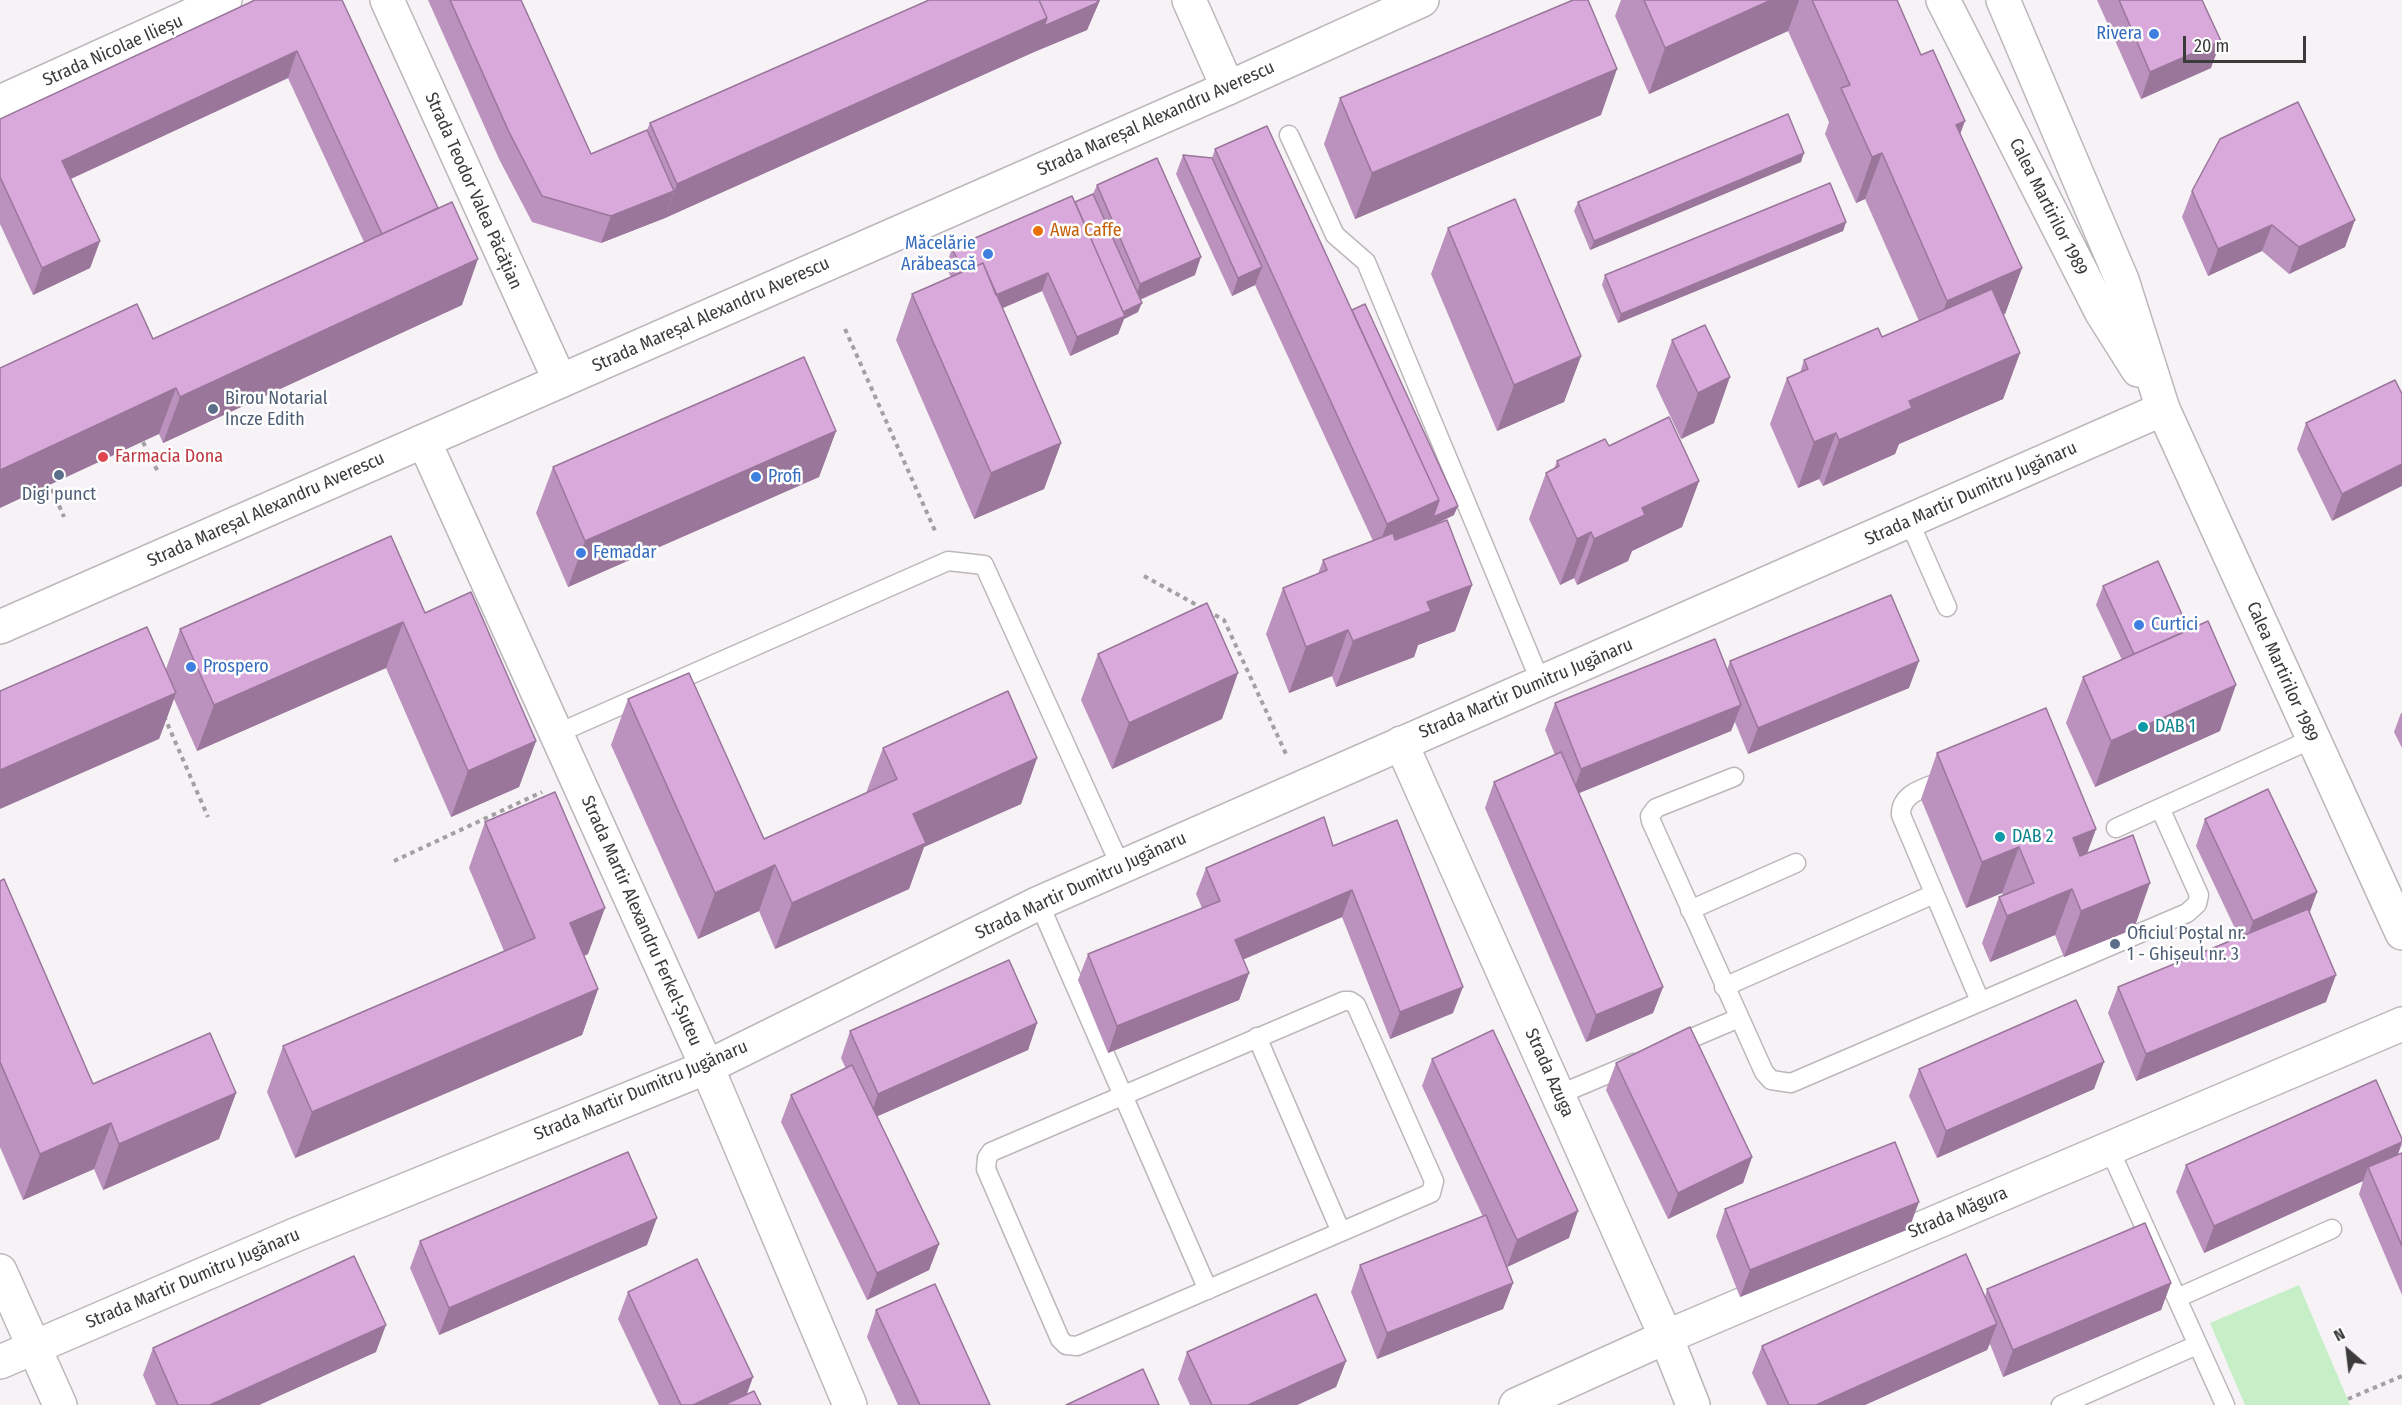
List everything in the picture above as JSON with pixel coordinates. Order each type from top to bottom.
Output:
[{"type":"street","name":"Strada Nicolae Ilieșu","points":[[0,102],[225,0]]},
{"type":"street","name":"Strada Teodor Valea Păcățian","points":[[387,0],[560,381]]},
{"type":"street","points":[[1189,0],[1228,88]]},
{"type":"street","name":"Strada Mareșal Alexandru Averescu","points":[[0,627],[1228,88],[1422,0]]},
{"type":"street","name":"Calea Martirilor 1989","points":[[1942,0],[2102,313],[2163,410]]},
{"type":"street","name":"Calea Martirilor 1989","points":[[2003,0],[2122,280],[2163,410],[2402,933]]},
{"type":"street","name":"Strada Martir Dumitru Jugănaru","points":[[0,1362],[295,1235],[707,1067],[1039,903],[1301,786],[2163,410]]},
{"type":"street","name":"Strada Martir Alexandru Ferkel-Șuteu","points":[[424,441],[707,1067],[850,1405]]},
{"type":"street","name":"Strada Azuga","points":[[1401,743],[1666,1337],[1693,1405]]},
{"type":"street","name":"Strada Măgura","points":[[1516,1405],[1666,1337],[2402,1024]]},
{"type":"street","points":[[0,1271],[60,1405]]},
{"type":"lane","points":[[1289,135],[1335,235],[1366,262],[1541,683]]},
{"type":"lane","points":[[1909,521],[1947,607]]},
{"type":"lane","points":[[556,734],[948,561],[984,565],[1121,867]]},
{"type":"lane","points":[[2116,828],[2312,740]]},
{"type":"lane","points":[[1960,774],[1907,796],[1900,806],[1901,815],[1980,1001]]},
{"type":"lane","points":[[1734,777],[1656,808],[1650,816],[1651,822],[1764,1072],[1771,1080],[1791,1083],[2187,913],[2197,904],[2199,895],[2160,808]]},
{"type":"lane","points":[[1690,910],[1796,863]]},
{"type":"lane","points":[[1724,987],[1934,894]]},
{"type":"lane","points":[[1039,903],[1208,1290]]},
{"type":"lane","points":[[1344,1001],[1350,1001],[1356,1005],[1434,1181],[1431,1193],[1077,1346],[1066,1345],[1060,1339],[986,1170],[987,1158],[991,1152],[1257,1037],[1344,1001]]},
{"type":"lane","points":[[1558,1095],[1739,1018]]},
{"type":"lane","points":[[1257,1037],[1341,1232]]},
{"type":"lane","points":[[2109,1148],[2225,1405]]},
{"type":"lane","points":[[2177,1298],[2332,1229]]},
{"type":"lane","points":[[2061,1405],[2197,1345]]},
{"type":"path","points":[[845,329],[948,561]]},
{"type":"path","points":[[143,442],[159,474]]},
{"type":"path","points":[[52,489],[64,517]]},
{"type":"path","points":[[1144,576],[1224,620],[1301,786]]},
{"type":"path","points":[[161,709],[208,817]]},
{"type":"path","points":[[394,861],[575,776]]},
{"type":"path","points":[[2348,1399],[2402,1376]]},
{"type":"green space","points":[[2299,1285],[2350,1405],[2245,1405],[2210,1323]]},
{"type":"building","points":[[255,0],[342,0],[438,208],[382,234],[297,51],[62,161],[100,241],[42,268],[0,177],[0,119]]},
{"type":"building","points":[[450,0],[521,0],[591,154],[647,130],[674,191],[611,216],[542,196],[509,132]]},
{"type":"building","points":[[929,0],[1039,0],[1047,18],[677,184],[650,123]]},
{"type":"building","points":[[1039,0],[1098,0],[1097,3],[1044,26],[1047,18]]},
{"type":"building","points":[[1573,0],[1588,0],[1617,69],[1372,173],[1340,98]]},
{"type":"building","points":[[1644,0],[1771,0],[1665,48]]},
{"type":"building","points":[[1812,0],[1897,0],[1921,55],[1933,50],[1965,121],[1956,125],[2022,268],[1947,301],[1882,153],[1872,157],[1841,88],[1850,85]]},
{"type":"building","points":[[2119,0],[2202,0],[2221,41],[2150,72]]},
{"type":"building","points":[[2298,102],[2355,220],[2299,247],[2272,225],[2218,249],[2192,191],[2220,139]]},
{"type":"building","points":[[1788,114],[1804,153],[1594,241],[1578,202]]},
{"type":"building","points":[[1267,126],[1439,500],[1387,524],[1215,149]]},
{"type":"building","points":[[1183,155],[1212,158],[1262,267],[1238,278]]},
{"type":"building","points":[[1157,158],[1201,257],[1140,284],[1097,185]]},
{"type":"building","points":[[1830,183],[1846,222],[1621,314],[1605,275]]},
{"type":"building","points":[[1093,194],[1142,303],[1123,312],[1075,202]]},
{"type":"building","points":[[1072,196],[1125,316],[1077,337],[1048,273],[996,295],[983,263],[963,272],[952,248]]},
{"type":"building","points":[[1515,199],[1581,356],[1514,385],[1448,228]]},
{"type":"building","points":[[452,202],[478,259],[180,397],[176,388],[0,470],[0,368],[137,304],[153,339]]},
{"type":"building","points":[[983,263],[1061,443],[991,473],[912,294]]},
{"type":"building","points":[[1992,289],[2020,353],[1909,401],[1912,408],[1839,440],[1836,433],[1814,442],[1787,378],[1808,369],[1804,360],[1878,328],[1882,337]]},
{"type":"building","points":[[1365,304],[1458,506],[1433,517],[1439,500],[1352,310]]},
{"type":"building","points":[[1705,325],[1730,377],[1698,393],[1672,340]]},
{"type":"building","points":[[804,357],[836,431],[585,541],[553,467]]},
{"type":"building","points":[[2395,380],[2402,394],[2402,464],[2342,494],[2306,423]]},
{"type":"building","points":[[1669,417],[1699,481],[1642,508],[1645,515],[1594,539],[1591,532],[1577,539],[1546,473],[1559,466],[1557,461],[1605,439],[1609,446]]},
{"type":"building","points":[[1447,520],[1472,585],[1427,602],[1431,611],[1353,641],[1348,630],[1306,647],[1283,588],[1327,570],[1323,560],[1393,533],[1395,540]]},
{"type":"building","points":[[391,536],[425,613],[471,592],[536,741],[468,771],[403,622],[214,705],[180,629]]},
{"type":"building","points":[[2158,561],[2189,630],[2134,654],[2103,586]]},
{"type":"building","points":[[1891,595],[1919,661],[1758,728],[1730,661]]},
{"type":"building","points":[[1207,603],[1238,673],[1129,723],[1098,654]]},
{"type":"building","points":[[2208,621],[2236,685],[2111,741],[2083,677]]},
{"type":"building","points":[[147,627],[176,693],[0,770],[0,691]]},
{"type":"building","points":[[1715,639],[1741,705],[1581,769],[1555,703]]},
{"type":"building","points":[[689,673],[764,839],[897,779],[883,748],[1008,691],[1037,758],[913,814],[926,843],[792,903],[775,865],[715,893],[628,699]]},
{"type":"building","points":[[2046,708],[2096,829],[2073,838],[2080,856],[2133,835],[2150,883],[2081,911],[2072,889],[2007,916],[1999,897],[2034,883],[2019,847],[1982,862],[1937,753]]},
{"type":"building","points":[[1561,752],[1663,987],[1596,1015],[1494,782]]},
{"type":"building","points":[[2268,789],[2317,892],[2253,921],[2205,819]]},
{"type":"building","points":[[555,792],[605,908],[570,923],[598,989],[312,1112],[283,1046],[535,938],[485,822]]},
{"type":"building","points":[[1324,817],[1333,846],[1397,820],[1463,987],[1400,1012],[1352,890],[1235,940],[1249,973],[1117,1026],[1088,954],[1220,901],[1206,868]]},
{"type":"building","points":[[4,879],[93,1084],[210,1033],[236,1093],[119,1144],[111,1123],[40,1154],[0,1062],[0,881]]},
{"type":"building","points":[[2308,909],[2336,975],[2146,1054],[2118,987]]},
{"type":"building","points":[[1009,960],[1037,1023],[878,1094],[850,1031]]},
{"type":"building","points":[[2076,1000],[2104,1062],[1946,1131],[1919,1069]]},
{"type":"building","points":[[1690,1027],[1752,1157],[1678,1193],[1616,1063]]},
{"type":"building","points":[[1493,1030],[1578,1211],[1517,1240],[1432,1059]]},
{"type":"building","points":[[852,1065],[939,1244],[877,1273],[791,1095]]},
{"type":"building","points":[[2376,1080],[2402,1142],[2214,1226],[2186,1165]]},
{"type":"building","points":[[1895,1142],[1919,1202],[1750,1270],[1725,1209]]},
{"type":"building","points":[[628,1152],[657,1218],[449,1308],[420,1241]]},
{"type":"building","points":[[2402,1153],[2402,1246],[2368,1167]]},
{"type":"building","points":[[1486,1215],[1513,1283],[1387,1333],[1360,1265]]},
{"type":"building","points":[[2145,1223],[2171,1283],[2013,1350],[1987,1289]]},
{"type":"building","points":[[1966,1254],[1997,1324],[1816,1405],[1789,1405],[1762,1346]]},
{"type":"building","points":[[354,1256],[386,1325],[210,1405],[178,1405],[153,1348]]},
{"type":"building","points":[[697,1259],[753,1377],[693,1405],[681,1405],[628,1292]]},
{"type":"building","points":[[935,1284],[990,1405],[920,1405],[876,1310]]},
{"type":"building","points":[[1316,1294],[1346,1361],[1248,1405],[1212,1405],[1187,1352]]},
{"type":"building","points":[[1143,1369],[1159,1405],[1066,1405]]},
{"type":"building","points":[[754,1391],[761,1405],[724,1405]]},
{"type":"place","name":"Rivera","points":[[2154,34]]},
{"type":"place","name":"Awa Caffe","points":[[1038,231]]},
{"type":"place","name":"Măcelărie Arăbească","points":[[988,254]]},
{"type":"place","name":"Birou Notarial Incze Edith","points":[[213,409]]},
{"type":"place","name":"Farmacia Dona","points":[[103,457]]},
{"type":"place","name":"Digi punct","points":[[59,475]]},
{"type":"place","name":"Profi","points":[[756,477]]},
{"type":"place","name":"Femadar","points":[[581,553]]},
{"type":"place","name":"Curtici","points":[[2139,625]]},
{"type":"place","name":"Prospero","points":[[191,667]]},
{"type":"place","name":"DAB 1","points":[[2143,727]]},
{"type":"place","name":"DAB 2","points":[[2000,837]]},
{"type":"place","name":"Oficiul Poștal nr. 1 - Ghișeul nr. 3","points":[[2115,944]]}]
